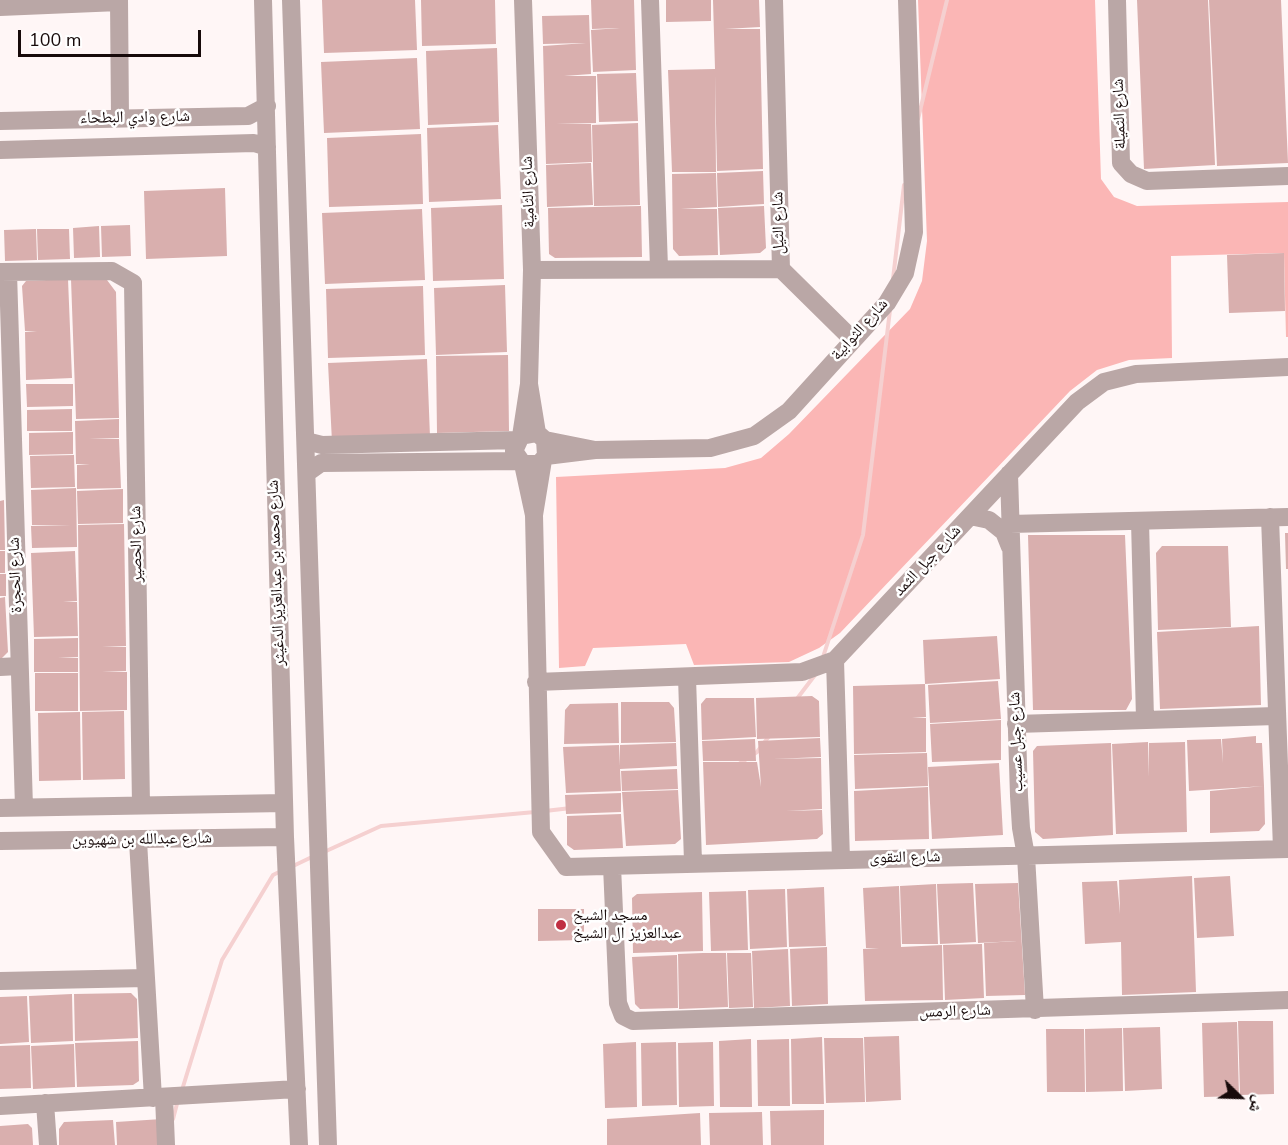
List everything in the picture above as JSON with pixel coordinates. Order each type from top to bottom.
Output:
[{"type":"street","name":"شارع الثامية","points":[[523,0],[532,270],[526,446]]},
{"type":"street","points":[[650,0],[659,268]]},
{"type":"street","name":"شارع الثيل","points":[[532,270],[781,269],[774,0]]},
{"type":"street","name":"شارع الثوابية","points":[[526,446],[595,450],[710,448],[754,436],[789,411],[887,303],[905,273],[914,232],[907,0]]},
{"type":"street","name":"شارع الثميلة","points":[[1117,0],[1121,163],[1131,174],[1147,182],[1288,176]]},
{"type":"street","points":[[0,7],[119,1],[120,117]]},
{"type":"street","points":[[263,8],[292,9]]},
{"type":"street","name":"شارع محمد بن عبدالعزيز الدغيثر","points":[[263,8],[285,837],[299,1145]]},
{"type":"street","name":"شارع محمد بن عبدالعزيز الدغيثر","points":[[292,9],[328,1145]]},
{"type":"street","name":"شارع وادي البطحاء","points":[[0,121],[248,116],[267,106]]},
{"type":"street","name":"شارع وادي البطحاء","points":[[0,150],[254,143],[267,147]]},
{"type":"street","points":[[781,269],[852,339]]},
{"type":"street","name":"شارع الحصير","points":[[4,272],[112,271],[133,283],[141,805]]},
{"type":"street","name":"شارع الحجرة","points":[[4,272],[24,807]]},
{"type":"street","points":[[270,333],[303,332]]},
{"type":"street","name":"شارع جبل الثمد","points":[[536,682],[802,672],[835,660],[1077,402],[1104,382],[1136,374],[1288,367]]},
{"type":"street","points":[[306,441],[322,445],[526,446]]},
{"type":"street","points":[[526,446],[514,450],[521,462],[534,515]]},
{"type":"street","points":[[521,462],[534,466],[526,446]]},
{"type":"street","points":[[307,473],[321,463],[526,446]]},
{"type":"street","points":[[526,446],[534,515],[536,682]]},
{"type":"street","name":"شارع جبل عسيب","points":[[1009,474],[1021,828],[1026,856],[1035,1010]]},
{"type":"street","points":[[969,516],[989,520],[1005,532],[1010,547]]},
{"type":"street","points":[[1010,524],[1279,517],[1276,716],[1285,849]]},
{"type":"street","points":[[1140,521],[1145,719]]},
{"type":"street","points":[[835,660],[841,860]]},
{"type":"street","points":[[0,667],[19,666]]},
{"type":"street","points":[[687,677],[693,862]]},
{"type":"street","name":"شارع التقوى","points":[[536,682],[541,832],[566,867],[693,862],[1285,849]]},
{"type":"street","points":[[1016,724],[1276,716]]},
{"type":"street","points":[[0,807],[284,803]]},
{"type":"street","name":"شارع عبدالله بن شهيوين","points":[[0,841],[138,841],[285,837]]},
{"type":"street","points":[[138,841],[146,978],[158,1097],[166,1145]]},
{"type":"street","name":"شارع الرمس","points":[[612,866],[618,1003],[623,1016],[633,1021],[1035,1010],[1288,1000]]},
{"type":"street","points":[[0,981],[146,978]]},
{"type":"street","points":[[0,1106],[297,1089]]},
{"type":"street","points":[[45,1103],[48,1145]]},
{"type":"shaded area","points":[[918,0],[1095,0],[1101,179],[1114,197],[1137,206],[1288,202],[1288,337],[1286,337],[1284,253],[1171,256],[1172,358],[1129,360],[1097,370],[1070,391],[840,633],[819,648],[789,662],[694,665],[686,644],[593,648],[585,666],[559,668],[556,477],[725,468],[761,458],[789,434],[910,309],[922,281],[927,241]]},
{"type":"building","points":[[322,0],[415,0],[417,50],[324,53]]},
{"type":"building","points":[[421,0],[495,0],[496,44],[422,46]]},
{"type":"building","points":[[591,0],[634,0],[636,70],[593,72],[591,30],[620,28],[592,29]]},
{"type":"building","points":[[666,0],[711,0],[711,21],[666,22]]},
{"type":"building","points":[[713,0],[759,0],[760,27],[725,29],[760,29],[763,169],[717,171],[715,75],[716,172],[672,172],[668,70],[715,69]]},
{"type":"building","points":[[1137,0],[1208,0],[1215,165],[1144,169]]},
{"type":"building","points":[[1209,0],[1281,0],[1288,163],[1217,166]]},
{"type":"building","points":[[589,15],[591,74],[564,76],[596,76],[596,123],[556,124],[591,124],[592,162],[546,164],[543,46],[586,43],[543,44],[542,16]]},
{"type":"building","points":[[497,48],[499,122],[428,125],[426,51]]},
{"type":"building","points":[[417,58],[420,129],[324,133],[321,62]]},
{"type":"building","points":[[636,73],[638,121],[599,122],[597,74]]},
{"type":"building","points":[[638,123],[640,205],[594,206],[592,125]]},
{"type":"building","points":[[498,125],[501,199],[429,202],[427,128]]},
{"type":"building","points":[[421,134],[423,204],[329,207],[327,138]]},
{"type":"building","points":[[591,163],[593,205],[547,207],[546,165]]},
{"type":"building","points":[[763,171],[764,204],[718,207],[717,173]]},
{"type":"building","points":[[716,173],[717,207],[681,209],[717,209],[718,255],[679,256],[673,249],[672,174]]},
{"type":"building","points":[[225,188],[227,256],[146,259],[144,191]]},
{"type":"building","points":[[502,205],[504,279],[433,281],[431,208]]},
{"type":"building","points":[[641,206],[642,257],[555,258],[549,254],[548,208]]},
{"type":"building","points":[[764,206],[766,248],[760,253],[720,255],[718,208]]},
{"type":"building","points":[[422,209],[425,280],[325,284],[322,213]]},
{"type":"building","points":[[130,225],[131,256],[102,257],[101,226]]},
{"type":"building","points":[[99,226],[100,257],[74,258],[73,228]]},
{"type":"building","points":[[36,229],[37,260],[5,261],[4,230]]},
{"type":"building","points":[[37,229],[69,229],[70,259],[38,260]]},
{"type":"building","points":[[1284,253],[1285,311],[1229,313],[1227,255]]},
{"type":"building","points":[[68,279],[72,378],[26,380],[25,332],[37,331],[25,331],[22,286],[26,281]]},
{"type":"building","points":[[71,279],[107,280],[116,292],[119,418],[76,419]]},
{"type":"building","points":[[505,285],[507,352],[436,355],[434,288]]},
{"type":"building","points":[[423,286],[425,355],[328,358],[326,289]]},
{"type":"building","points":[[508,355],[509,431],[437,433],[436,356]]},
{"type":"building","points":[[427,359],[430,437],[332,442],[328,363]]},
{"type":"building","points":[[26,384],[73,384],[73,406],[27,407]]},
{"type":"building","points":[[72,409],[72,431],[27,431],[27,410]]},
{"type":"building","points":[[119,419],[119,438],[89,439],[119,439],[121,488],[77,489],[77,465],[90,464],[76,464],[75,421]]},
{"type":"building","points":[[73,432],[73,454],[29,455],[29,433]]},
{"type":"building","points":[[74,455],[75,487],[31,488],[30,456]]},
{"type":"building","points":[[76,488],[77,547],[32,548],[31,526],[71,525],[32,525],[31,490]]},
{"type":"building","points":[[123,489],[123,523],[78,524],[77,491]]},
{"type":"building","points":[[4,500],[5,550],[0,550],[0,501]]},
{"type":"building","points":[[124,524],[126,646],[102,647],[126,647],[126,671],[102,672],[127,672],[127,710],[80,711],[78,525]]},
{"type":"building","points":[[1285,533],[1288,533],[1288,569],[1286,569]]},
{"type":"building","points":[[1028,535],[1125,535],[1132,699],[1126,710],[1033,710]]},
{"type":"building","points":[[1162,546],[1228,546],[1231,627],[1158,630],[1156,553]]},
{"type":"building","points":[[0,551],[5,551],[5,573],[0,573]]},
{"type":"building","points":[[75,551],[77,601],[63,602],[77,602],[78,636],[34,637],[31,553]]},
{"type":"building","points":[[0,574],[6,574],[6,596],[0,596]]},
{"type":"building","points":[[5,597],[8,652],[0,660],[0,598]]},
{"type":"building","points":[[1259,626],[1261,705],[1160,709],[1157,632]]},
{"type":"building","points":[[997,636],[1000,679],[925,684],[923,640]]},
{"type":"building","points":[[78,638],[78,657],[58,658],[78,658],[78,672],[34,672],[34,639]]},
{"type":"building","points":[[35,673],[78,673],[78,711],[35,711]]},
{"type":"building","points":[[998,681],[1001,719],[930,723],[928,685]]},
{"type":"building","points":[[925,684],[926,717],[912,718],[926,718],[926,752],[854,754],[853,686]]},
{"type":"building","points":[[812,696],[819,701],[820,737],[757,739],[756,698]]},
{"type":"building","points":[[706,698],[754,698],[756,737],[702,740],[701,704]]},
{"type":"building","points":[[621,702],[669,702],[674,708],[676,742],[621,743]]},
{"type":"building","points":[[618,703],[619,743],[564,744],[565,710],[570,704]]},
{"type":"building","points":[[124,711],[125,779],[83,780],[82,712]]},
{"type":"building","points":[[80,712],[81,780],[39,781],[38,713]]},
{"type":"building","points":[[1001,720],[1001,760],[932,762],[930,724]]},
{"type":"building","points":[[1256,736],[1256,743],[1262,743],[1264,786],[1189,791],[1187,740],[1221,739],[1223,763],[1222,739]]},
{"type":"building","points":[[820,738],[821,757],[773,759],[821,758],[822,809],[786,811],[822,810],[823,834],[817,839],[706,845],[703,762],[757,762],[761,787],[758,741]]},
{"type":"building","points":[[755,739],[756,761],[703,761],[702,741]]},
{"type":"building","points":[[1148,742],[1149,777],[1149,743],[1185,742],[1187,832],[1116,834],[1112,744]]},
{"type":"building","points":[[676,743],[677,766],[620,769],[621,791],[566,793],[563,747],[619,745],[620,766],[620,745]]},
{"type":"building","points":[[1111,743],[1113,835],[1043,839],[1035,832],[1033,751],[1037,746]]},
{"type":"building","points":[[927,753],[928,786],[855,789],[854,755]]},
{"type":"building","points":[[999,763],[1003,835],[932,839],[928,767]]},
{"type":"building","points":[[677,769],[678,789],[622,791],[621,771]]},
{"type":"building","points":[[1264,786],[1265,824],[1259,831],[1210,833],[1210,791]]},
{"type":"building","points":[[928,787],[929,839],[855,841],[854,791]]},
{"type":"building","points":[[678,790],[681,839],[675,844],[626,846],[622,792]]},
{"type":"building","points":[[621,793],[621,812],[566,814],[565,795]]},
{"type":"building","points":[[621,814],[623,848],[574,850],[567,845],[567,816]]},
{"type":"building","points":[[1192,876],[1196,992],[1122,995],[1121,942],[1085,944],[1082,882],[1117,881],[1120,914],[1119,880]]},
{"type":"building","points":[[1230,876],[1234,936],[1197,938],[1194,878]]},
{"type":"building","points":[[973,883],[976,942],[940,944],[937,884]]},
{"type":"building","points":[[1018,883],[1025,995],[986,996],[984,943],[1017,941],[978,943],[975,884]]},
{"type":"building","points":[[936,884],[938,944],[902,944],[900,886]]},
{"type":"building","points":[[899,886],[901,947],[942,945],[943,1000],[865,1001],[863,949],[879,948],[866,948],[863,888]]},
{"type":"building","points":[[824,887],[826,946],[789,947],[787,889]]},
{"type":"building","points":[[785,889],[787,947],[750,949],[748,890]]},
{"type":"building","points":[[746,891],[748,950],[711,951],[709,892]]},
{"type":"building","points":[[702,892],[703,951],[633,953],[632,898],[637,894]]},
{"type":"building","name":"مسجد الشيخ عبدالعزيز ال الشيخ","points":[[538,909],[584,909],[584,940],[538,941]]},
{"type":"building","points":[[982,944],[984,998],[945,1000],[943,945]]},
{"type":"building","points":[[827,947],[828,1004],[792,1006],[790,949]]},
{"type":"building","points":[[788,949],[790,1006],[754,1008],[752,951]]},
{"type":"building","points":[[726,953],[728,1007],[679,1009],[678,954]]},
{"type":"building","points":[[727,953],[751,953],[753,1007],[729,1008]]},
{"type":"building","points":[[677,955],[678,1008],[640,1009],[635,1004],[632,957]]},
{"type":"building","points":[[131,993],[137,999],[138,1038],[75,1041],[74,994]]},
{"type":"building","points":[[72,994],[73,1041],[31,1043],[29,996]]},
{"type":"building","points":[[27,996],[29,1042],[0,1044],[0,997]]},
{"type":"building","points":[[1238,1021],[1273,1021],[1274,1094],[1240,1095]]},
{"type":"building","points":[[1237,1022],[1239,1096],[1204,1097],[1202,1023]]},
{"type":"building","points":[[1160,1027],[1162,1089],[1125,1091],[1123,1028]]},
{"type":"building","points":[[1122,1028],[1123,1091],[1086,1092],[1085,1029]]},
{"type":"building","points":[[1046,1029],[1084,1029],[1085,1092],[1047,1092]]},
{"type":"building","points":[[899,1036],[901,1100],[866,1102],[864,1037]]},
{"type":"building","points":[[822,1037],[824,1104],[792,1104],[791,1039]]},
{"type":"building","points":[[824,1038],[863,1038],[865,1102],[826,1103]]},
{"type":"building","points":[[751,1039],[752,1107],[720,1107],[719,1041]]},
{"type":"building","points":[[789,1039],[790,1106],[758,1106],[757,1040]]},
{"type":"building","points":[[138,1041],[139,1081],[133,1085],[77,1087],[75,1043]]},
{"type":"building","points":[[636,1042],[637,1107],[605,1108],[603,1044]]},
{"type":"building","points":[[676,1042],[677,1105],[642,1106],[641,1043]]},
{"type":"building","points":[[713,1042],[714,1106],[679,1107],[678,1043]]},
{"type":"building","points":[[74,1044],[75,1087],[33,1089],[31,1046]]},
{"type":"building","points":[[30,1045],[31,1088],[0,1089],[0,1046]]},
{"type":"building","points":[[824,1110],[824,1145],[771,1145],[770,1111]]},
{"type":"building","points":[[762,1112],[763,1145],[710,1145],[709,1113]]},
{"type":"building","points":[[700,1113],[701,1145],[607,1145],[607,1119]]},
{"type":"building","points":[[162,1119],[163,1145],[117,1145],[116,1122]]},
{"type":"building","points":[[113,1120],[115,1145],[59,1145],[59,1129],[64,1122]]},
{"type":"building","points":[[28,1124],[32,1128],[33,1145],[0,1145],[0,1126]]},
{"type":"waterway","points":[[918,119],[947,0]]},
{"type":"waterway","points":[[893,279],[904,185]]},
{"type":"waterway","points":[[823,657],[863,535],[890,310]]},
{"type":"waterway","points":[[796,700],[815,675]]},
{"type":"waterway","points":[[739,764],[757,752],[770,735]]},
{"type":"waterway","points":[[545,811],[571,808]]},
{"type":"waterway","points":[[324,852],[381,826],[535,812]]},
{"type":"waterway","points":[[291,867],[314,856]]},
{"type":"waterway","points":[[182,1090],[222,960],[273,875],[281,871]]},
{"type":"waterway","points":[[173,1119],[178,1100]]},
{"type":"place","name":"مسجد الشيخ عبدالعزيز ال الشيخ","points":[[561,925]]}]
